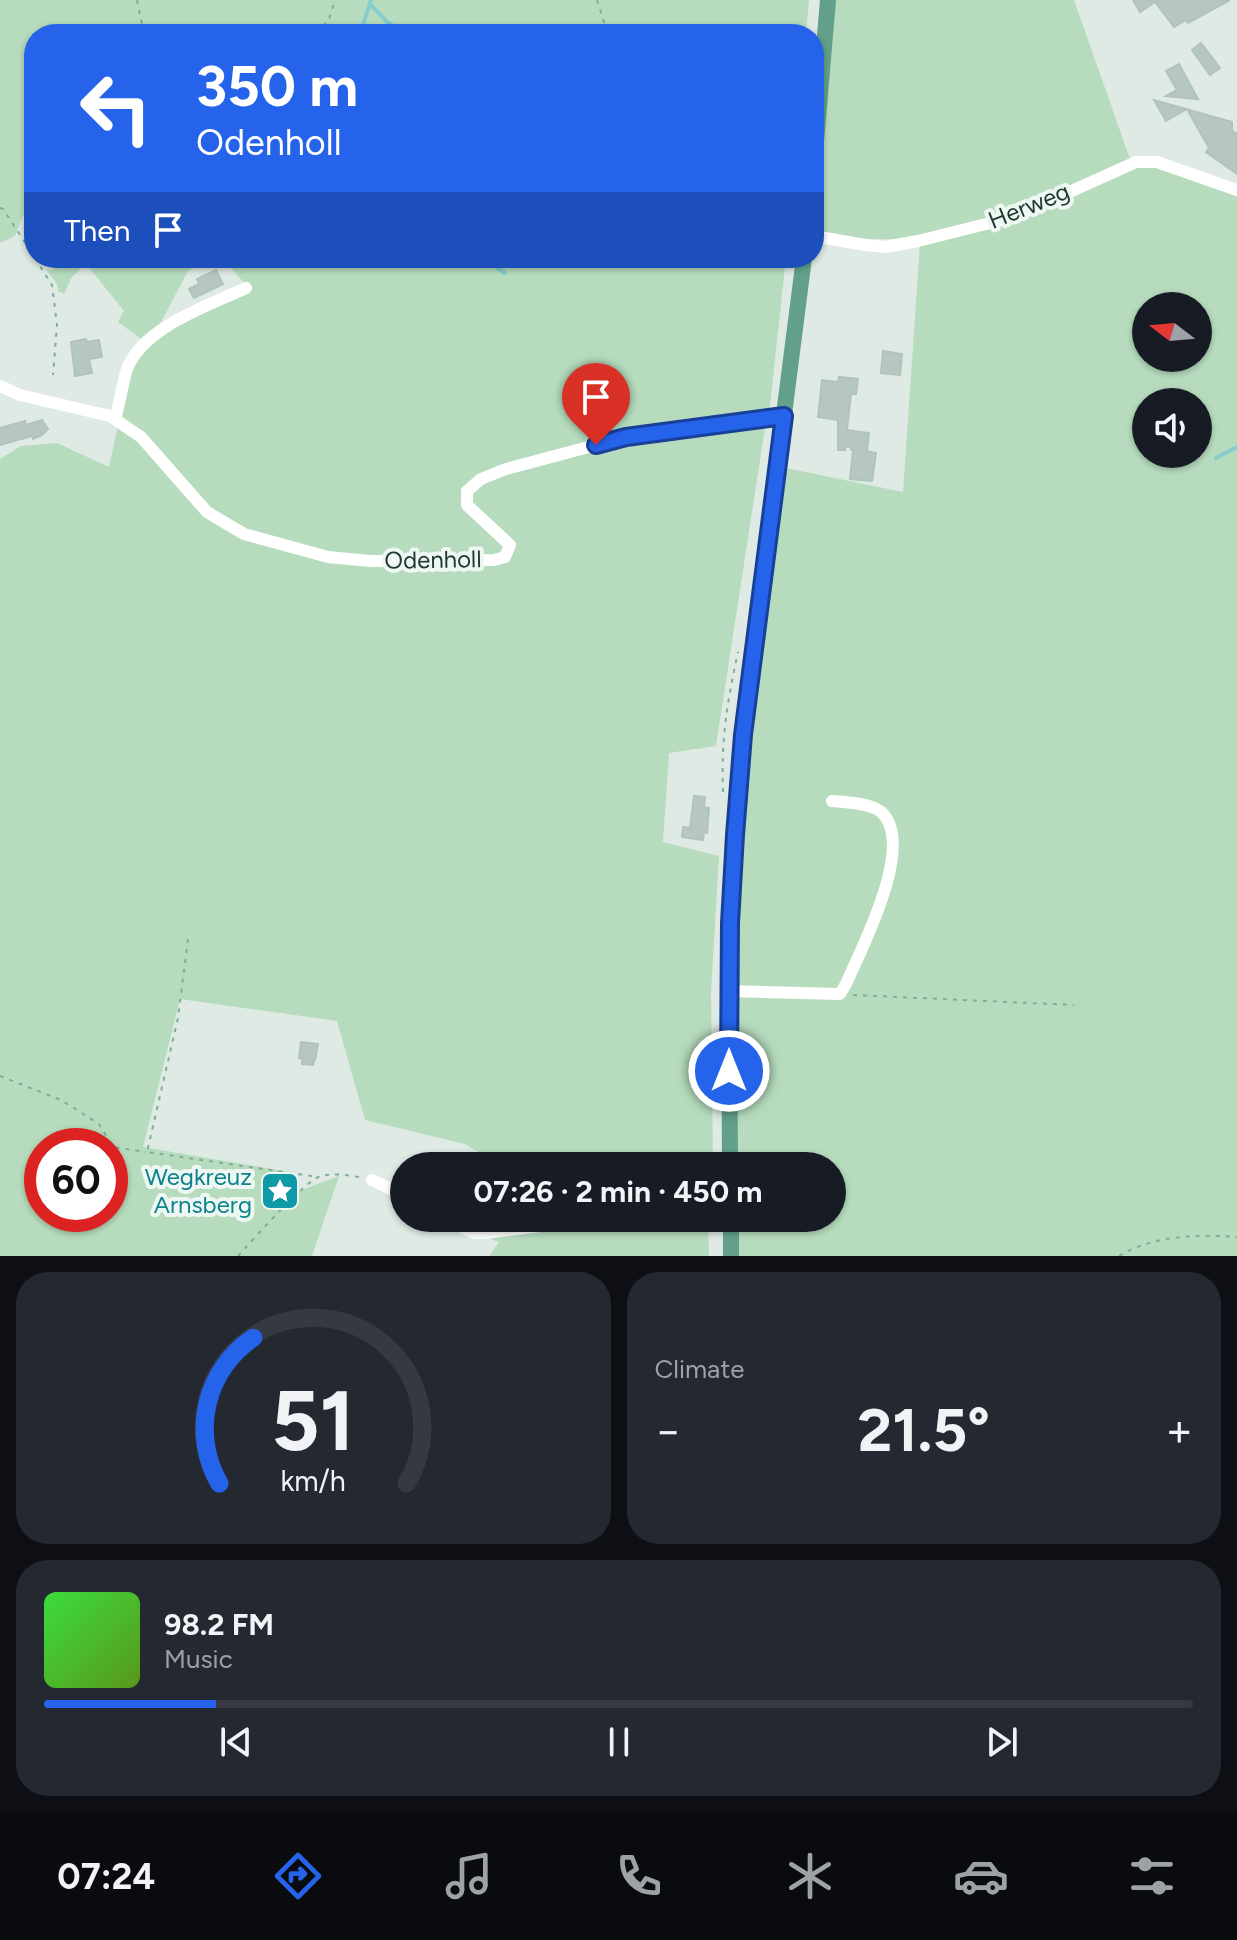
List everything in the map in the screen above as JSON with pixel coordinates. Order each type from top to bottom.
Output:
[{"type":"main road","points":[[824,47],[828,0]]},
{"type":"main road","points":[[730,1152],[729,991],[735,835],[743,735],[803,268]]},
{"type":"main road","points":[[731,1232],[731,1256]]},
{"type":"street","name":"Herweg","points":[[824,238],[885,247],[948,234],[1014,217],[1136,162],[1157,162],[1237,190]]},
{"type":"street","points":[[115,419],[128,368],[155,335],[177,320],[246,288]]},
{"type":"street","name":"Odenholl","points":[[0,386],[20,395],[115,419],[141,437],[207,512],[244,534],[328,557],[370,561],[494,560],[505,557],[510,545],[467,505],[467,491],[481,479],[506,469],[626,437],[784,416]]},
{"type":"street","points":[[729,991],[840,994],[846,984],[887,889],[893,850],[888,820],[882,813],[851,802],[832,801]]},
{"type":"street","points":[[372,1180],[390,1188]]},
{"type":"street","points":[[472,1232],[494,1232]]},
{"type":"path","points":[[137,0],[142,24]]},
{"type":"path","points":[[325,24],[335,0]]},
{"type":"path","points":[[597,0],[605,24]]},
{"type":"path","points":[[0,208],[24,242]]},
{"type":"path","points":[[41,268],[52,285],[57,325],[53,375]]},
{"type":"path","points":[[147,1152],[178,1018],[188,939]]},
{"type":"path","points":[[840,994],[1074,1005]]},
{"type":"path","points":[[0,1076],[61,1100],[99,1124],[113,1147],[318,1177],[341,1174],[372,1180]]},
{"type":"path","points":[[238,1256],[300,1191],[318,1177]]},
{"type":"path","points":[[1119,1256],[1164,1239],[1208,1235],[1237,1237]]},
{"type":"green space","points":[[0,0],[809,0],[807,24],[24,24],[24,214],[15,236],[0,243]]},
{"type":"green space","points":[[835,0],[1074,0],[1130,159],[1026,206],[946,232],[892,239],[824,236],[824,129]]},
{"type":"green space","points":[[1146,164],[1237,193],[1237,1256],[739,1256],[738,1232],[846,1232],[846,1152],[737,1152],[733,985],[742,842],[781,467],[903,492],[920,244]]},
{"type":"green space","points":[[82,268],[72,277],[64,294],[58,291],[57,284],[46,269]]},
{"type":"green space","points":[[89,268],[194,268],[188,271],[156,331],[144,341],[118,322],[124,311]]},
{"type":"green space","points":[[231,268],[785,268],[769,415],[626,439],[766,421],[716,746],[669,753],[663,842],[719,856],[711,992],[713,1152],[478,1152],[465,1144],[365,1120],[337,1021],[180,999],[143,1147],[290,1172],[291,1194],[339,1176],[312,1256],[0,1256],[0,459],[21,446],[57,443],[109,467],[130,369],[157,337],[246,285]]},
{"type":"green space","points":[[523,1232],[708,1232],[709,1256],[489,1256],[499,1242],[486,1237]]},
{"type":"building","points":[[1133,0],[1230,0],[1188,23],[1186,20],[1174,27],[1155,2],[1140,12]]},
{"type":"building","points":[[1201,43],[1220,68],[1210,75],[1192,50]]},
{"type":"building","points":[[1179,64],[1198,99],[1166,96],[1177,90],[1166,71]]},
{"type":"building","points":[[1154,100],[1187,109],[1166,121]]},
{"type":"building","points":[[1187,109],[1232,122],[1232,131],[1237,134],[1237,174],[1206,152],[1209,148]]},
{"type":"building","points":[[216,270],[223,284],[194,298],[189,289],[199,284],[197,279]]},
{"type":"building","points":[[86,339],[87,342],[99,340],[102,357],[89,359],[92,373],[75,376],[71,342]]},
{"type":"building","points":[[883,351],[902,354],[900,375],[881,373]]},
{"type":"building","points":[[839,377],[858,379],[856,394],[851,394],[847,430],[869,433],[867,451],[876,453],[872,481],[850,479],[853,450],[845,447],[845,450],[838,450],[838,420],[818,417],[822,380],[838,382]]},
{"type":"building","points":[[42,420],[48,429],[42,435],[0,445],[0,428]]},
{"type":"building","points":[[694,796],[705,797],[704,807],[709,808],[707,833],[704,832],[703,840],[682,837],[683,827],[690,828]]},
{"type":"building","points":[[301,1042],[318,1044],[313,1065],[302,1064],[299,1058]]},
{"type":"waterway","points":[[363,24],[371,0]]},
{"type":"waterway","points":[[370,4],[390,24]]},
{"type":"waterway","points":[[498,268],[505,273]]},
{"type":"waterway","points":[[1216,458],[1237,447]]},
{"type":"place","name":"Wegkreuz Arnsberg","points":[[280,1191]]},
{"type":"route","points":[[596,445],[626,437],[784,416],[743,735],[730,923],[729,1071]]}]
